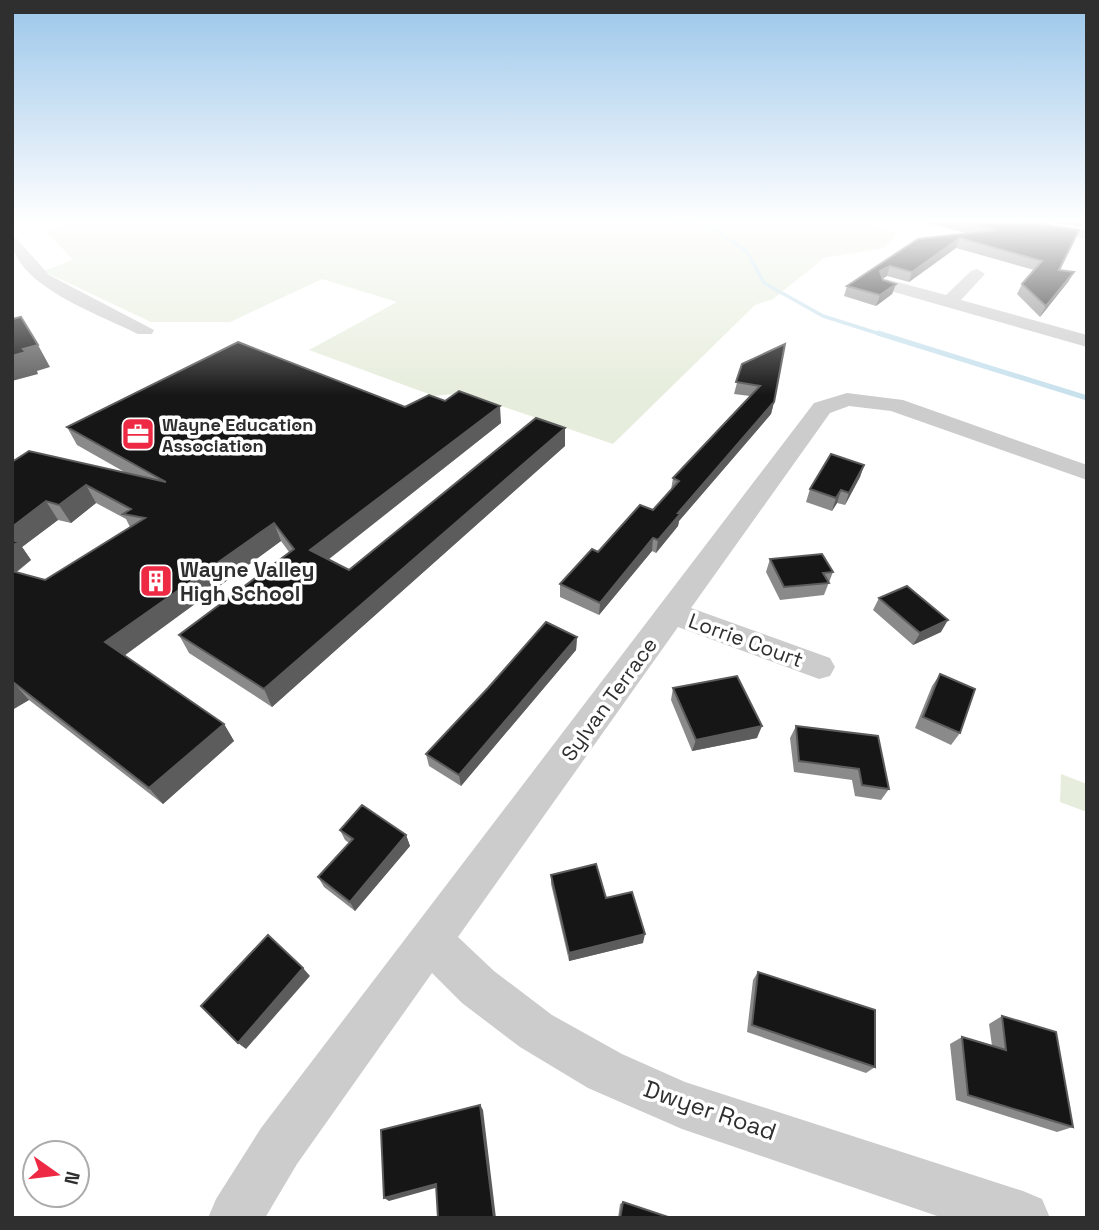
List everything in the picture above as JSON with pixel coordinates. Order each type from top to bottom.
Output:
[{"type":"street","points":[[46,280],[145,330]]},
{"type":"street","points":[[949,302],[971,280]]},
{"type":"street","points":[[886,284],[1087,341]]},
{"type":"street","name":"Sylvan Terrace","points":[[234,1218],[279,1146],[822,408],[835,401],[863,399],[895,405],[1087,473]]},
{"type":"street","name":"Lorrie Court","points":[[673,613],[818,667]]},
{"type":"street","name":"Dwyer Road","points":[[430,940],[478,987],[536,1031],[605,1071],[682,1105],[1023,1218]]},
{"type":"green space","points":[[63,280],[319,280],[230,322],[151,322]]},
{"type":"green space","points":[[327,280],[796,280],[773,299],[755,305],[613,444],[475,397],[453,394],[434,396],[309,350],[397,302]]},
{"type":"green space","points":[[1061,774],[1087,784],[1087,812],[1060,802]]},
{"type":"building","points":[[855,280],[884,280],[896,284],[880,295],[847,286]]},
{"type":"building","points":[[1025,280],[1067,280],[1046,306],[1022,284]]},
{"type":"building","points":[[21,317],[38,345],[23,349],[26,352],[12,356],[12,319]]},
{"type":"building","name":"Wayne Valley High School","points":[[238,342],[405,407],[429,395],[445,401],[459,391],[500,406],[310,550],[349,570],[536,418],[565,428],[264,689],[179,635],[294,549],[274,523],[105,642],[224,724],[149,788],[12,683],[12,571],[45,580],[145,518],[123,514],[131,509],[86,485],[59,505],[46,501],[12,527],[12,462],[29,451],[166,482],[67,427]]},
{"type":"building","points":[[785,344],[774,402],[658,540],[653,538],[600,603],[560,584],[592,549],[598,552],[640,505],[653,510],[679,481],[673,478],[760,386],[736,382],[742,364]]},
{"type":"building","points":[[831,454],[864,465],[849,493],[841,490],[836,498],[810,489]]},
{"type":"building","points":[[822,554],[833,572],[823,573],[829,583],[784,587],[770,559]]},
{"type":"building","points":[[907,586],[948,620],[920,633],[879,598]]},
{"type":"building","points":[[546,622],[577,637],[459,775],[426,754],[488,688]]},
{"type":"building","points":[[940,674],[975,689],[960,733],[923,717]]},
{"type":"building","points":[[737,676],[762,726],[696,740],[673,688]]},
{"type":"building","points":[[796,726],[878,736],[889,789],[862,785],[859,769],[799,761]]},
{"type":"building","points":[[362,805],[406,835],[350,902],[318,877],[353,839],[340,830]]},
{"type":"building","points":[[596,864],[606,898],[632,892],[645,934],[569,953],[551,875]]},
{"type":"building","points":[[268,935],[303,968],[238,1043],[201,1006]]},
{"type":"building","points":[[758,972],[875,1010],[875,1067],[752,1025]]},
{"type":"building","points":[[1002,1016],[1056,1032],[1073,1127],[968,1095],[962,1037],[1006,1050]]},
{"type":"building","points":[[480,1105],[494,1218],[438,1218],[436,1184],[384,1198],[381,1130]]},
{"type":"building","points":[[623,1202],[671,1218],[620,1218]]},
{"type":"waterway","points":[[763,280],[823,316],[883,335]]},
{"type":"waterway","points":[[878,333],[1087,398]]},
{"type":"place","name":"Wayne Education Association","points":[[138,434]]},
{"type":"place","name":"Wayne Valley High School","points":[[156,581]]}]
